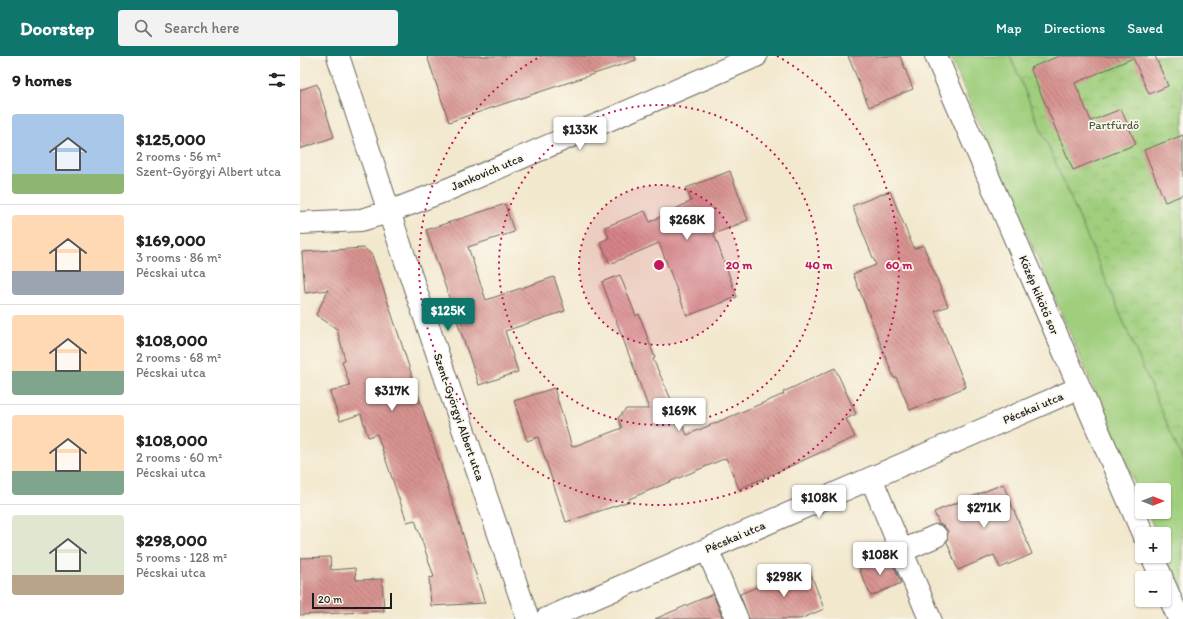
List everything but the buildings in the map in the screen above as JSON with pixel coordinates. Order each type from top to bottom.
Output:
[{"type":"street","name":"Szent-Györgyi Albert utca","points":[[338,56],[528,619]]},
{"type":"street","name":"Jankovich utca","points":[[300,223],[361,220],[390,212],[449,189],[756,56]]},
{"type":"street","name":"Közép kikötő sor","points":[[936,56],[1139,527]]},
{"type":"street","name":"Pécskai utca","points":[[546,619],[1079,388]]},
{"type":"street","points":[[871,478],[930,619]]},
{"type":"street","points":[[902,551],[936,536]]},
{"type":"street","points":[[707,549],[737,619]]},
{"type":"street","points":[[1171,600],[1179,619]]},
{"type":"green space","points":[[950,56],[1010,56],[1183,461],[1183,595],[1169,563],[1171,563],[1171,527],[1154,527],[1150,519],[1171,519],[1171,483],[1135,484]]},
{"type":"green space","name":"Partfürdő","points":[[1010,56],[1183,56],[1183,461]]}]
